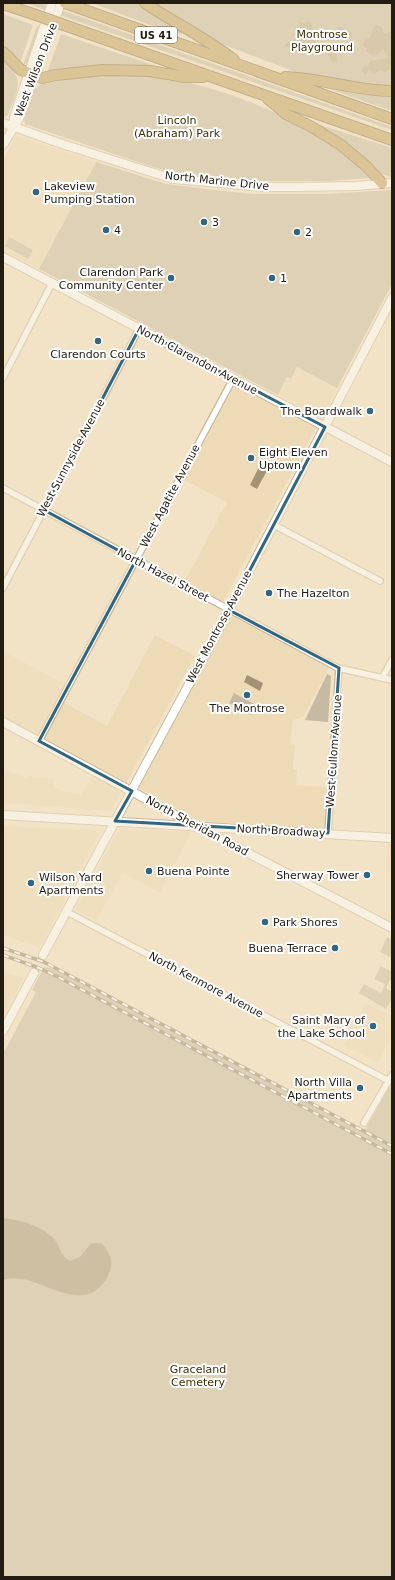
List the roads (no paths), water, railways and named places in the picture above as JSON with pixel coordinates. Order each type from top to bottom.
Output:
[{"type":"highway","points":[[145,3],[185,29],[215,45],[241,65]]},
{"type":"highway","name":"US 41","points":[[3,4],[392,140]]},
{"type":"highway","name":"US 41","points":[[66,4],[392,118]]},
{"type":"highway","points":[[3,52],[21,70],[42,78],[79,72],[132,70],[185,77],[209,76]]},
{"type":"highway","points":[[275,77],[304,78],[344,86],[392,91]]},
{"type":"highway","points":[[263,95],[286,114],[312,127],[341,145],[387,183]]},
{"type":"main road","name":"West Wilson Drive","points":[[32,74],[52,3]]},
{"type":"main road","name":"West Wilson Drive","points":[[3,145],[13,126],[14,117],[32,74],[66,4]]},
{"type":"main road","name":"North Marine Drive","points":[[3,123],[172,179],[264,187],[333,187],[387,183]]},
{"type":"main road","name":"North Clarendon Avenue","points":[[3,257],[392,462]]},
{"type":"main road","name":"West Montrose Avenue","points":[[43,955],[229,610],[392,298]]},
{"type":"main road","name":"North Sheridan Road","points":[[3,722],[194,825],[392,928]]},
{"type":"main road","name":"North Broadway","points":[[3,815],[194,825],[392,838]]},
{"type":"main road","points":[[3,1031],[34,973]]},
{"type":"street","points":[[3,378],[52,283]]},
{"type":"street","name":"West Sunnyside Avenue","points":[[3,588],[139,329]]},
{"type":"street","name":"West Agatite Avenue","points":[[39,741],[233,379]]},
{"type":"street","name":"North Hazel Street","points":[[3,488],[339,668],[392,680]]},
{"type":"street","points":[[274,525],[380,580]]},
{"type":"street","points":[[382,678],[392,660]]},
{"type":"street","name":"West Cullom Avenue","points":[[328,833],[339,668]]},
{"type":"street","name":"North Kenmore Avenue","points":[[67,912],[388,1080]]},
{"type":"street","points":[[364,1123],[392,1075]]},
{"type":"tunnel","points":[[34,973],[43,955]]},
{"type":"railway","points":[[3,948],[44,962],[392,1146]]},
{"type":"railway","points":[[3,955],[56,976],[392,1154]]},
{"type":"place","name":"Lakeview Pumping Station","points":[[36,192]]},
{"type":"place","name":"3","points":[[204,222]]},
{"type":"place","name":"4","points":[[106,230]]},
{"type":"place","name":"2","points":[[297,232]]},
{"type":"place","name":"Clarendon Park Community Center","points":[[171,278]]},
{"type":"place","name":"1","points":[[272,278]]},
{"type":"place","name":"Clarendon Courts","points":[[98,341]]},
{"type":"place","name":"The Boardwalk","points":[[370,411]]},
{"type":"place","name":"Eight Eleven Uptown","points":[[251,458]]},
{"type":"place","name":"The Hazelton","points":[[269,593]]},
{"type":"place","name":"The Montrose","points":[[247,695]]},
{"type":"place","name":"Buena Pointe","points":[[149,871]]},
{"type":"place","name":"Sherway Tower","points":[[367,875]]},
{"type":"place","name":"Wilson Yard Apartments","points":[[31,883]]},
{"type":"place","name":"Park Shores","points":[[265,922]]},
{"type":"place","name":"Buena Terrace","points":[[335,948]]},
{"type":"place","name":"Saint Mary of the Lake School","points":[[373,1026]]},
{"type":"place","name":"North Villa Apartments","points":[[360,1088]]},
{"type":"park label","name":"Montrose Playground","points":[[322,40]]},
{"type":"park label","name":"Lincoln (Abraham) Park","points":[[177,126]]},
{"type":"park label","name":"Graceland Cemetery","points":[[198,1375]]}]
